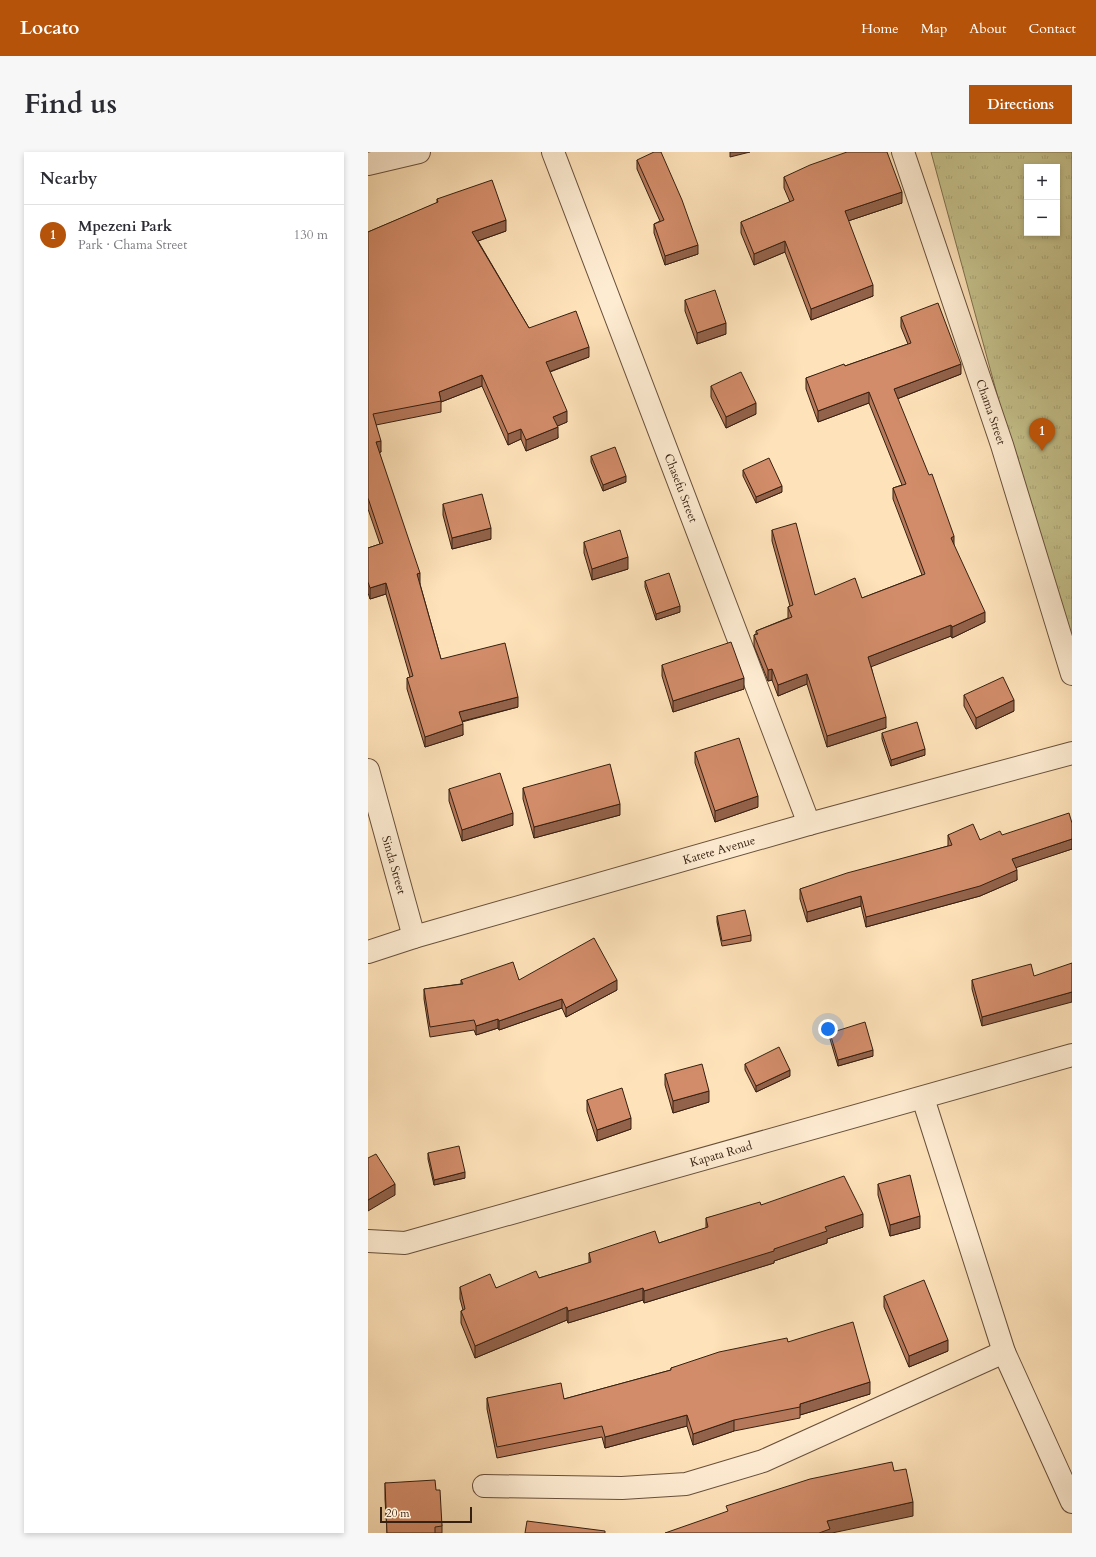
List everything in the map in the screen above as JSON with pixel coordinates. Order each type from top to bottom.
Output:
[{"type":"street","points":[[368,164],[419,152]]},
{"type":"street","name":"Chasefu Street","points":[[553,152],[809,824]]},
{"type":"street","name":"Chama Street","points":[[903,152],[1002,445],[1072,674]]},
{"type":"street","name":"Katete Avenue","points":[[368,952],[414,937],[809,824],[1072,753]]},
{"type":"street","name":"Sinda Street","points":[[368,770],[414,937]]},
{"type":"street","name":"Kapata Road","points":[[368,1241],[405,1243],[1072,1055]]},
{"type":"street","points":[[923,1098],[1004,1352],[1072,1502]]},
{"type":"street","points":[[484,1486],[622,1488],[686,1484],[763,1461],[1004,1352]]},
{"type":"green space","points":[[931,152],[1072,152],[1072,669]]},
{"type":"building","points":[[654,152],[661,152],[682,200],[698,245],[665,256],[654,224],[664,220],[637,160]]},
{"type":"building","points":[[847,152],[887,152],[902,192],[845,211],[873,285],[811,309],[785,241],[754,254],[741,222],[794,200],[784,177],[810,165]]},
{"type":"building","points":[[492,180],[506,220],[472,232],[529,328],[576,311],[589,347],[546,362],[567,411],[553,417],[558,427],[526,440],[521,429],[508,434],[482,375],[439,392],[441,401],[373,414],[381,441],[376,442],[420,573],[417,574],[441,659],[505,643],[518,697],[459,712],[463,724],[425,737],[407,678],[413,676],[386,583],[370,588],[368,582],[368,548],[383,543],[368,498],[368,232],[438,202],[437,199]]},
{"type":"building","points":[[715,290],[726,323],[697,333],[685,300]]},
{"type":"building","points":[[938,303],[961,364],[894,389],[929,475],[932,474],[954,536],[951,538],[985,612],[952,627],[951,625],[868,657],[886,717],[827,736],[807,674],[778,685],[772,669],[768,670],[754,635],[758,634],[756,631],[792,617],[788,607],[793,605],[772,530],[796,523],[815,595],[855,578],[862,598],[925,574],[893,488],[906,484],[869,392],[818,411],[806,378],[844,364],[845,366],[911,343],[901,317]]},
{"type":"building","points":[[741,372],[756,403],[726,417],[711,386]]},
{"type":"building","points":[[615,447],[626,476],[603,485],[591,456]]},
{"type":"building","points":[[769,458],[782,486],[756,497],[743,470]]},
{"type":"building","points":[[482,494],[491,528],[452,538],[443,504]]},
{"type":"building","points":[[620,530],[628,557],[592,569],[584,542]]},
{"type":"building","points":[[669,573],[680,606],[656,614],[645,581]]},
{"type":"building","points":[[731,642],[744,678],[673,701],[662,665]]},
{"type":"building","points":[[1003,677],[1014,700],[976,718],[964,695]]},
{"type":"building","points":[[917,722],[925,749],[891,760],[882,733]]},
{"type":"building","points":[[739,738],[758,796],[715,811],[695,752]]},
{"type":"building","points":[[610,764],[620,804],[534,827],[523,788]]},
{"type":"building","points":[[500,773],[513,813],[462,830],[449,789]]},
{"type":"building","points":[[1069,813],[1072,823],[1072,839],[1012,859],[1017,870],[980,886],[866,917],[861,896],[807,912],[800,889],[847,873],[952,845],[948,835],[973,824],[980,840],[1000,831],[1002,835]]},
{"type":"building","points":[[745,910],[751,935],[722,941],[717,916]]},
{"type":"building","points":[[594,938],[617,980],[566,1008],[562,999],[499,1021],[498,1019],[476,1026],[474,1020],[430,1027],[424,989],[463,984],[461,980],[513,962],[519,980]]},
{"type":"building","points":[[1072,963],[1072,992],[982,1017],[972,980],[1031,964],[1034,976]]},
{"type":"building","points":[[865,1022],[873,1050],[838,1060],[830,1033]]},
{"type":"building","points":[[779,1047],[790,1070],[756,1086],[745,1064]]},
{"type":"building","points":[[702,1064],[709,1091],[673,1101],[665,1074]]},
{"type":"building","points":[[622,1088],[631,1118],[597,1130],[587,1100]]},
{"type":"building","points":[[459,1146],[465,1172],[434,1180],[428,1153]]},
{"type":"building","points":[[376,1154],[395,1184],[368,1200],[368,1158]]},
{"type":"building","points":[[910,1175],[920,1216],[890,1225],[878,1184]]},
{"type":"building","points":[[844,1176],[863,1214],[825,1227],[827,1231],[774,1249],[774,1251],[644,1291],[643,1288],[568,1311],[567,1307],[475,1346],[461,1311],[465,1309],[460,1287],[490,1274],[496,1288],[536,1271],[539,1278],[591,1262],[589,1253],[655,1231],[659,1243],[708,1227],[706,1218],[760,1202],[761,1205]]},
{"type":"building","points":[[924,1280],[948,1340],[909,1356],[884,1296]]},
{"type":"building","points":[[853,1322],[870,1382],[800,1404],[800,1407],[734,1420],[693,1434],[687,1415],[605,1437],[602,1426],[497,1447],[487,1398],[561,1383],[564,1399],[671,1370],[671,1368],[719,1352],[787,1338],[788,1342]]},
{"type":"building","points":[[892,1462],[894,1471],[906,1469],[913,1502],[827,1521],[830,1529],[819,1533],[665,1533],[728,1511],[726,1506],[810,1479]]},
{"type":"building","points":[[435,1480],[436,1490],[440,1490],[442,1526],[435,1527],[435,1533],[387,1533],[385,1483]]},
{"type":"building","points":[[527,1521],[605,1531],[605,1533],[525,1533]]},
{"type":"place","name":"Mpezeni Park","points":[[1042,451]]}]
